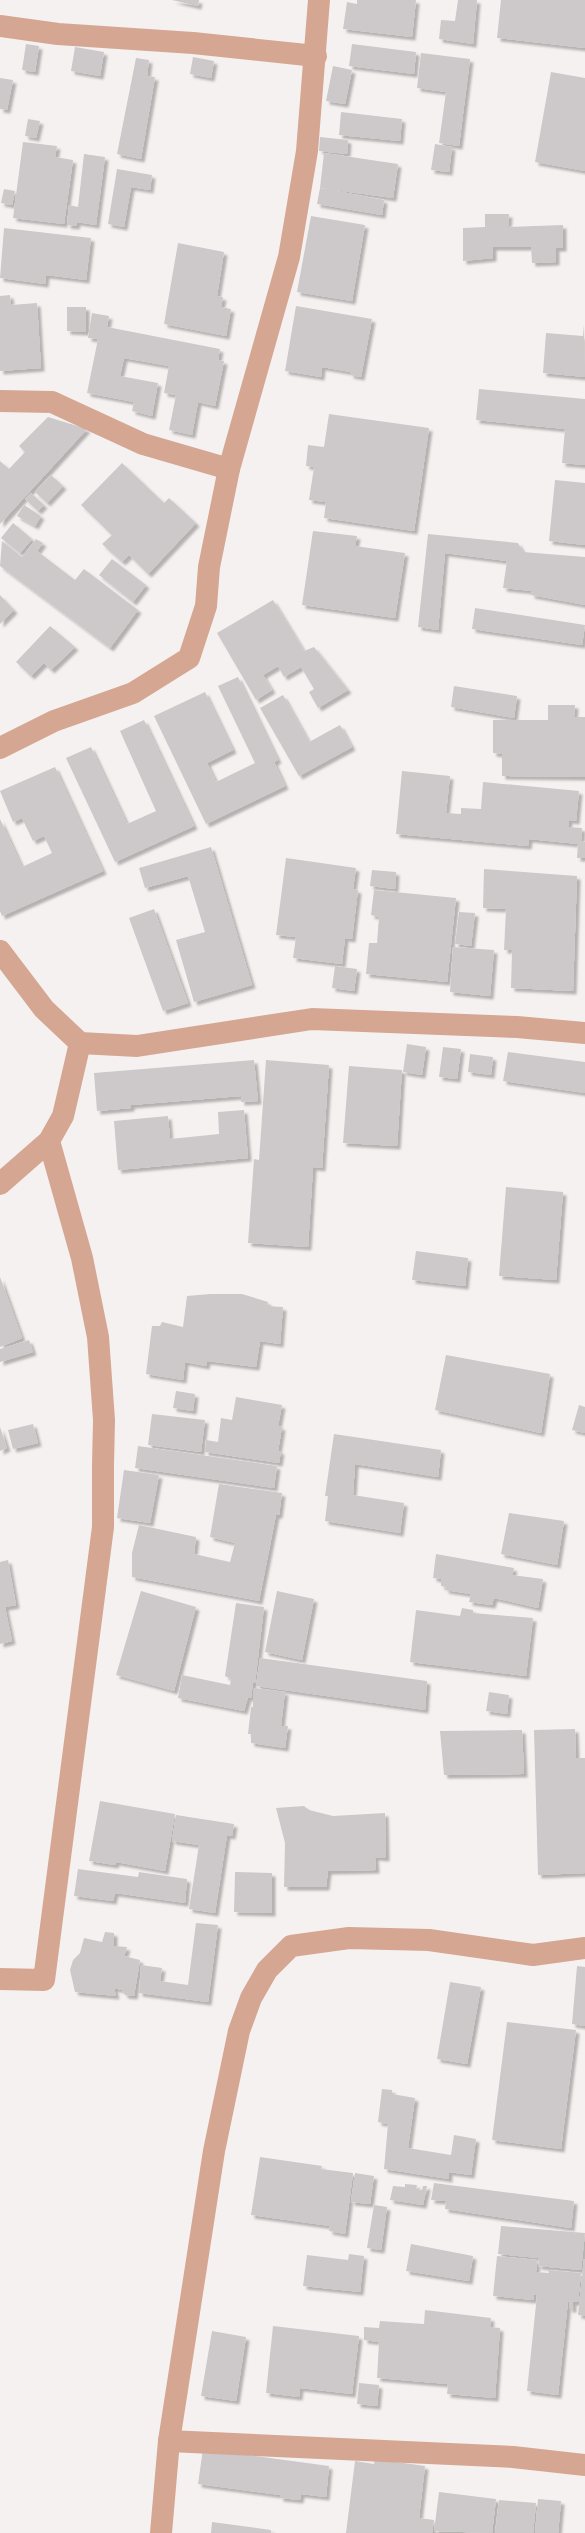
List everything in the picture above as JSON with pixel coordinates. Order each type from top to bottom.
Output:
[{"type":"street","points":[[0,748],[54,721],[133,692],[190,658],[206,606],[210,567],[229,469],[289,257],[307,151],[316,56],[319,0]]},
{"type":"street","points":[[0,26],[58,34],[193,43],[316,56]]},
{"type":"street","points":[[0,401],[52,402],[143,444],[229,469]]},
{"type":"street","points":[[0,951],[44,1009],[80,1043],[137,1046],[312,1019],[517,1027],[585,1033]]},
{"type":"street","points":[[0,1184],[49,1141],[63,1116],[80,1043]]},
{"type":"street","points":[[0,1979],[44,1980],[103,1527],[104,1420],[98,1337],[82,1258],[49,1141]]},
{"type":"street","points":[[161,2533],[170,2441],[214,2151],[239,2031],[251,1998],[267,1970],[291,1946],[349,1938],[429,1940],[533,1955],[585,1948]]},
{"type":"street","points":[[170,2441],[513,2457],[585,2465]]},
{"type":"building","points":[[172,0],[199,0],[198,6]]},
{"type":"building","points":[[357,0],[416,0],[412,37],[343,29],[347,2],[357,4]]},
{"type":"building","points":[[458,0],[477,0],[473,44],[439,39],[441,20],[455,21]]},
{"type":"building","points":[[501,0],[585,0],[585,48],[497,38]]},
{"type":"building","points":[[26,44],[39,46],[35,72],[22,70]]},
{"type":"building","points":[[352,44],[416,52],[414,74],[349,66]]},
{"type":"building","points":[[75,47],[104,52],[100,76],[71,71]]},
{"type":"building","points":[[421,53],[470,59],[459,146],[439,143],[446,92],[417,88]]},
{"type":"building","points":[[193,57],[214,61],[211,78],[190,74]]},
{"type":"building","points":[[136,58],[149,60],[147,76],[155,77],[141,159],[117,154]]},
{"type":"building","points":[[333,66],[352,70],[345,104],[326,101]]},
{"type":"building","points":[[551,72],[585,78],[585,171],[535,162]]},
{"type":"building","points":[[0,78],[13,80],[7,110],[0,109]]},
{"type":"building","points":[[341,112],[402,119],[400,141],[339,135]]},
{"type":"building","points":[[28,119],[40,121],[36,138],[25,136]]},
{"type":"building","points":[[320,137],[348,140],[347,154],[319,151]]},
{"type":"building","points":[[23,142],[57,146],[55,157],[73,160],[64,224],[13,218]]},
{"type":"building","points":[[435,144],[452,147],[449,172],[431,170]]},
{"type":"building","points":[[324,153],[398,164],[393,198],[320,188]]},
{"type":"building","points":[[84,154],[105,157],[96,225],[77,222],[76,226],[67,225],[69,205],[78,207]]},
{"type":"building","points":[[117,169],[152,175],[150,190],[131,187],[124,227],[108,224]]},
{"type":"building","points":[[320,188],[384,200],[382,215],[317,204]]},
{"type":"building","points":[[4,189],[15,191],[12,205],[1,203]]},
{"type":"building","points":[[485,214],[509,214],[508,227],[563,225],[563,248],[556,248],[556,262],[532,263],[531,247],[493,247],[493,258],[463,261],[463,228],[485,227]]},
{"type":"building","points":[[311,216],[365,225],[352,301],[297,292]]},
{"type":"building","points":[[4,228],[91,238],[86,280],[46,275],[45,284],[0,278]]},
{"type":"building","points":[[178,243],[224,252],[217,296],[223,297],[221,307],[231,309],[226,336],[164,324]]},
{"type":"building","points":[[10,295],[11,305],[37,303],[41,368],[0,371],[0,296]]},
{"type":"building","points":[[296,306],[372,319],[361,377],[350,375],[351,372],[322,367],[321,377],[285,371]]},
{"type":"building","points":[[67,307],[86,307],[86,332],[67,331]]},
{"type":"building","points":[[92,313],[109,316],[107,327],[220,349],[218,360],[224,361],[215,406],[198,402],[192,435],[169,430],[176,395],[164,393],[169,366],[124,358],[120,376],[158,383],[152,416],[132,411],[134,402],[87,393],[98,339],[88,338]]},
{"type":"building","points":[[584,324],[585,377],[543,373],[546,333],[583,336]]},
{"type":"building","points":[[479,389],[585,399],[585,465],[562,463],[565,429],[476,420]]},
{"type":"building","points":[[329,414],[429,428],[414,531],[324,518],[326,502],[309,500],[314,467],[306,466],[308,445],[324,447]]},
{"type":"building","points":[[48,417],[87,429],[0,524],[0,461],[9,469],[25,452],[19,446]]},
{"type":"building","points":[[122,463],[164,503],[169,498],[196,523],[148,574],[129,555],[122,562],[102,544],[112,535],[81,505]]},
{"type":"building","points":[[51,475],[63,486],[47,503],[35,492]]},
{"type":"building","points":[[555,480],[585,483],[585,545],[549,541]]},
{"type":"building","points":[[31,493],[44,505],[38,511],[25,499]]},
{"type":"building","points":[[24,505],[41,516],[35,526],[17,516]]},
{"type":"building","points":[[13,523],[32,539],[20,553],[1,538]]},
{"type":"building","points":[[313,531],[357,536],[355,546],[405,553],[395,618],[302,605]]},
{"type":"building","points":[[428,534],[518,543],[523,552],[585,557],[585,605],[531,595],[532,591],[503,588],[507,561],[445,553],[438,630],[418,627]]},
{"type":"building","points":[[36,539],[43,543],[37,551],[75,580],[84,569],[138,610],[110,648],[0,566],[2,541],[22,557]]},
{"type":"building","points":[[112,559],[146,585],[133,602],[99,575]]},
{"type":"building","points":[[0,595],[14,610],[0,624]]},
{"type":"building","points":[[273,600],[304,651],[314,647],[348,690],[318,708],[309,692],[314,689],[301,667],[284,677],[278,666],[263,675],[272,690],[256,700],[217,633]]},
{"type":"building","points":[[475,608],[585,625],[582,645],[472,629]]},
{"type":"building","points":[[50,626],[75,647],[51,670],[44,663],[31,676],[16,662]]},
{"type":"building","points":[[238,677],[278,760],[274,762],[285,786],[206,824],[154,716],[205,692],[233,750],[207,763],[216,782],[255,763],[218,686]]},
{"type":"building","points":[[454,686],[517,696],[514,718],[451,707]]},
{"type":"building","points":[[283,695],[309,742],[340,725],[352,747],[299,776],[260,708]]},
{"type":"building","points":[[548,705],[575,705],[574,717],[585,717],[585,777],[502,776],[502,754],[493,753],[493,720],[548,720]]},
{"type":"building","points":[[144,720],[194,826],[115,862],[66,758],[91,747],[127,824],[156,811],[120,731]]},
{"type":"building","points":[[55,767],[103,871],[2,916],[0,911],[0,819],[22,867],[52,853],[44,836],[33,841],[22,818],[13,822],[0,791]]},
{"type":"building","points":[[402,771],[450,776],[446,813],[461,814],[461,808],[481,809],[483,782],[579,791],[576,821],[569,820],[568,827],[582,828],[581,841],[585,842],[585,858],[577,858],[578,844],[529,839],[528,846],[396,834]]},
{"type":"building","points":[[211,847],[252,985],[194,1002],[176,940],[205,932],[188,876],[145,888],[139,868]]},
{"type":"building","points":[[286,858],[356,868],[353,889],[358,890],[352,939],[345,938],[342,964],[293,958],[296,937],[276,935]]},
{"type":"building","points":[[484,869],[577,876],[573,991],[511,988],[512,950],[504,950],[506,909],[483,908]]},
{"type":"building","points":[[372,870],[396,872],[395,889],[370,886]]},
{"type":"building","points":[[374,890],[456,898],[447,982],[366,974],[369,943],[377,943],[379,917],[371,915]]},
{"type":"building","points":[[154,909],[188,1003],[163,1011],[129,918]]},
{"type":"building","points":[[459,912],[475,913],[471,946],[455,944]]},
{"type":"building","points":[[453,947],[494,950],[490,996],[450,992]]},
{"type":"building","points":[[335,966],[357,969],[354,991],[332,988]]},
{"type":"building","points":[[407,1044],[426,1047],[422,1075],[403,1072]]},
{"type":"building","points":[[443,1047],[461,1049],[457,1079],[439,1077]]},
{"type":"building","points":[[508,1052],[585,1062],[585,1093],[503,1081]]},
{"type":"building","points":[[470,1054],[493,1057],[491,1075],[468,1072]]},
{"type":"building","points":[[254,1060],[258,1101],[241,1102],[241,1096],[131,1105],[131,1108],[97,1111],[94,1073]]},
{"type":"building","points":[[266,1060],[329,1065],[322,1168],[313,1167],[308,1247],[248,1243],[254,1159],[259,1160]]},
{"type":"building","points":[[349,1066],[402,1070],[397,1146],[343,1143]]},
{"type":"building","points":[[244,1110],[248,1158],[118,1170],[114,1121],[168,1116],[170,1139],[219,1134],[218,1112]]},
{"type":"building","points":[[506,1187],[563,1192],[556,1280],[499,1276]]},
{"type":"building","points":[[416,1251],[468,1258],[465,1286],[412,1280]]},
{"type":"building","points":[[0,1277],[22,1338],[0,1347]]},
{"type":"building","points":[[242,1294],[268,1302],[267,1306],[283,1307],[280,1344],[260,1341],[256,1367],[207,1361],[206,1366],[185,1362],[183,1380],[146,1374],[152,1326],[160,1326],[162,1322],[183,1327],[187,1296]]},
{"type":"building","points":[[29,1340],[33,1352],[0,1362],[0,1349]]},
{"type":"building","points":[[446,1355],[550,1374],[541,1433],[435,1410]]},
{"type":"building","points":[[176,1391],[195,1394],[193,1411],[173,1408]]},
{"type":"building","points":[[236,1397],[282,1405],[278,1426],[282,1427],[278,1451],[281,1451],[279,1463],[205,1452],[206,1440],[218,1442],[221,1418],[232,1420]]},
{"type":"building","points":[[579,1405],[585,1407],[585,1433],[572,1430]]},
{"type":"building","points":[[152,1414],[205,1420],[201,1452],[148,1445]]},
{"type":"building","points":[[33,1424],[38,1443],[13,1449],[8,1430]]},
{"type":"building","points":[[0,1427],[7,1448],[0,1451]]},
{"type":"building","points":[[334,1434],[441,1450],[438,1477],[355,1464],[353,1495],[404,1503],[400,1533],[325,1521],[328,1496],[325,1496]]},
{"type":"building","points":[[138,1446],[277,1466],[274,1488],[135,1468]]},
{"type":"building","points":[[124,1470],[159,1475],[150,1523],[117,1518]]},
{"type":"building","points":[[219,1484],[282,1493],[279,1515],[276,1515],[259,1601],[132,1577],[132,1553],[139,1525],[196,1537],[194,1554],[230,1562],[235,1543],[210,1537]]},
{"type":"building","points":[[509,1513],[564,1521],[557,1565],[501,1554]]},
{"type":"building","points":[[436,1554],[514,1568],[512,1575],[543,1579],[538,1608],[494,1598],[492,1605],[469,1602],[471,1594],[445,1590],[446,1587],[441,1586],[441,1579],[433,1578]]},
{"type":"building","points":[[8,1560],[16,1605],[5,1607],[12,1641],[0,1644],[0,1562]]},
{"type":"building","points":[[141,1591],[196,1607],[174,1691],[116,1675]]},
{"type":"building","points":[[277,1591],[314,1599],[302,1660],[265,1652]]},
{"type":"building","points":[[236,1603],[264,1607],[255,1683],[253,1682],[251,1698],[248,1697],[244,1711],[178,1698],[182,1675],[230,1685],[231,1679],[225,1676]]},
{"type":"building","points":[[462,1608],[473,1610],[473,1613],[533,1618],[526,1676],[410,1662],[416,1610],[460,1616]]},
{"type":"building","points":[[260,1658],[427,1681],[425,1710],[256,1686]]},
{"type":"building","points":[[255,1688],[285,1692],[281,1726],[288,1726],[285,1748],[251,1743],[251,1734],[248,1734],[251,1707],[253,1707],[253,1690]]},
{"type":"building","points":[[489,1692],[509,1695],[507,1714],[486,1711]]},
{"type":"building","points":[[575,1729],[576,1758],[585,1758],[585,1873],[538,1875],[534,1730]]},
{"type":"building","points":[[522,1730],[524,1774],[444,1775],[440,1731]]},
{"type":"building","points":[[100,1801],[175,1814],[165,1871],[116,1862],[115,1865],[89,1861]]},
{"type":"building","points":[[304,1806],[309,1810],[333,1816],[385,1813],[386,1858],[375,1857],[376,1870],[328,1871],[326,1887],[284,1887],[285,1843],[276,1808]]},
{"type":"building","points":[[176,1815],[234,1824],[232,1836],[227,1835],[215,1913],[189,1909],[199,1845],[172,1841]]},
{"type":"building","points":[[78,1869],[138,1877],[139,1872],[187,1879],[185,1903],[115,1893],[113,1901],[74,1896]]},
{"type":"building","points":[[235,1872],[272,1873],[272,1913],[234,1912]]},
{"type":"building","points":[[196,1923],[218,1925],[208,2002],[139,1993],[141,1965],[162,1968],[160,1981],[188,1985]]},
{"type":"building","points":[[105,1932],[114,1933],[114,1946],[127,1947],[124,1956],[140,1960],[134,1996],[125,1995],[122,1990],[114,1988],[116,1996],[75,1992],[70,1970],[73,1960],[80,1953],[84,1938],[102,1942]]},
{"type":"building","points":[[577,1966],[585,1967],[585,2026],[572,2024]]},
{"type":"building","points":[[450,1982],[481,1987],[467,2064],[437,2059]]},
{"type":"building","points":[[507,2022],[576,2030],[561,2149],[492,2140]]},
{"type":"building","points":[[382,2089],[392,2090],[392,2094],[415,2098],[408,2148],[451,2155],[454,2135],[476,2139],[471,2175],[449,2172],[449,2179],[384,2169],[388,2124],[378,2122]]},
{"type":"building","points":[[260,2157],[322,2166],[321,2169],[353,2173],[345,2234],[329,2231],[330,2226],[251,2215]]},
{"type":"building","points":[[355,2173],[374,2176],[370,2204],[351,2202]]},
{"type":"building","points":[[434,2183],[574,2201],[571,2228],[445,2209],[446,2201],[431,2200]]},
{"type":"building","points":[[405,2184],[417,2185],[416,2189],[422,2190],[423,2186],[427,2186],[423,2205],[390,2200],[393,2186],[405,2187]]},
{"type":"building","points":[[374,2205],[387,2207],[381,2250],[367,2248]]},
{"type":"building","points":[[501,2226],[585,2233],[581,2270],[538,2266],[539,2258],[498,2254]]},
{"type":"building","points":[[411,2244],[473,2256],[469,2281],[406,2271]]},
{"type":"building","points":[[349,2254],[364,2256],[360,2292],[303,2286],[307,2255],[348,2260]]},
{"type":"building","points":[[497,2256],[537,2260],[536,2272],[549,2273],[548,2270],[581,2273],[578,2302],[573,2302],[573,2309],[569,2309],[568,2301],[558,2395],[527,2391],[537,2295],[534,2295],[533,2300],[493,2296]]},
{"type":"building","points":[[585,2259],[585,2316],[578,2315]]},
{"type":"building","points":[[425,2310],[491,2318],[490,2327],[500,2328],[495,2398],[447,2394],[448,2384],[377,2378],[379,2342],[364,2340],[364,2327],[379,2328],[380,2321],[424,2324]]},
{"type":"building","points":[[273,2326],[359,2336],[352,2394],[300,2388],[299,2397],[266,2393]]},
{"type":"building","points":[[212,2331],[246,2337],[236,2401],[201,2396]]},
{"type":"building","points":[[359,2383],[379,2385],[377,2406],[357,2404]]},
{"type":"building","points":[[203,2449],[329,2466],[326,2497],[301,2494],[300,2500],[280,2498],[280,2495],[198,2484]]},
{"type":"building","points":[[375,2459],[425,2466],[419,2518],[434,2520],[432,2533],[346,2533],[355,2461],[374,2464]]},
{"type":"building","points":[[439,2492],[496,2499],[492,2533],[434,2531]]},
{"type":"building","points":[[538,2499],[561,2501],[558,2533],[535,2533]]},
{"type":"building","points":[[499,2500],[536,2503],[533,2533],[495,2533]]},
{"type":"building","points":[[212,2522],[271,2530],[271,2533],[211,2533]]}]
